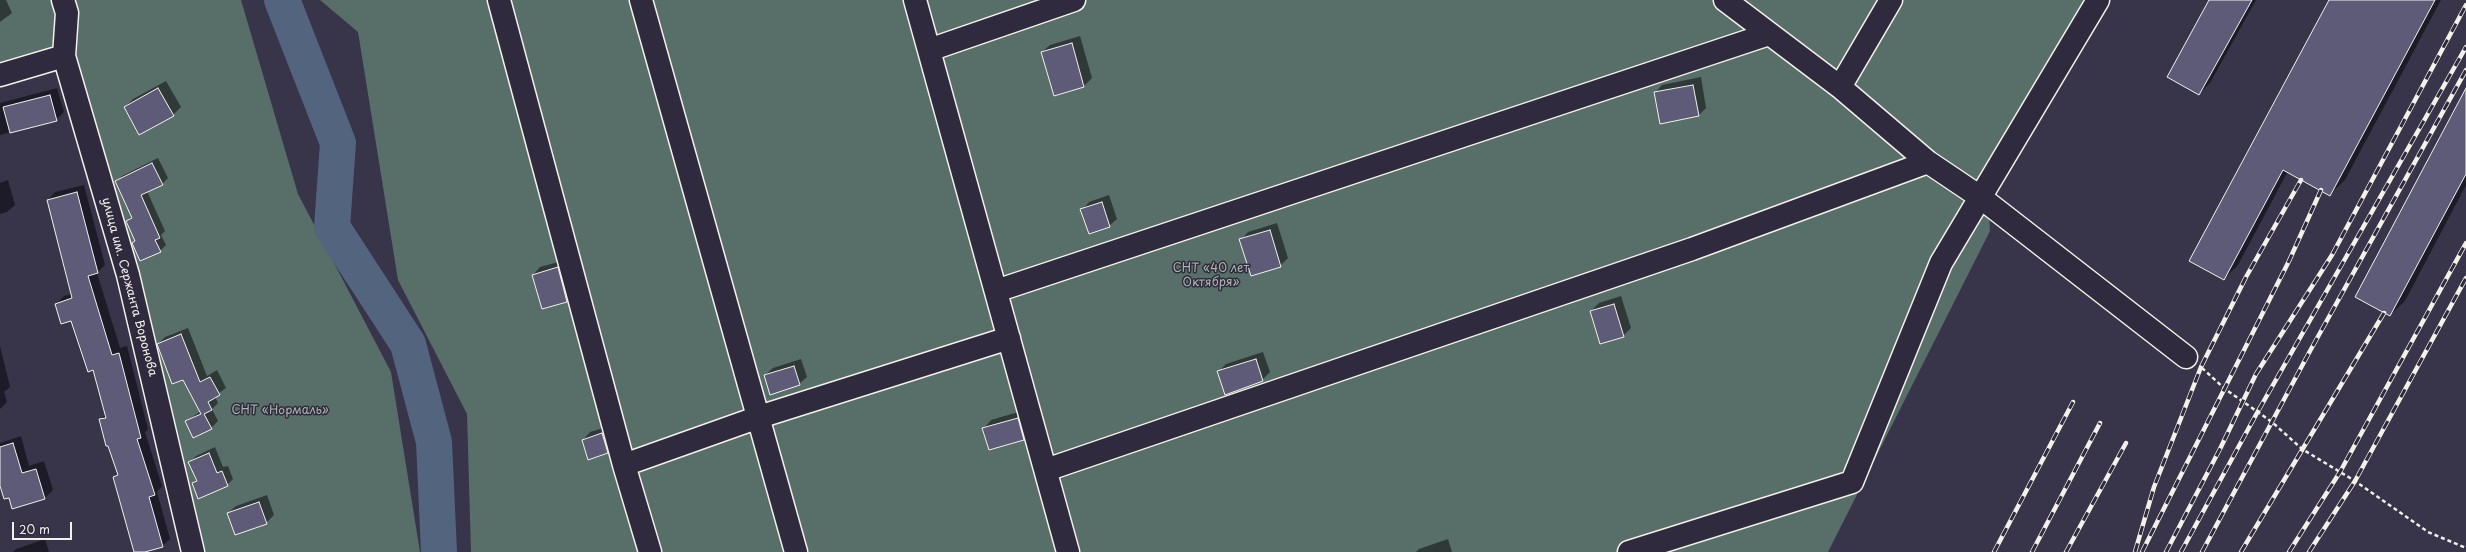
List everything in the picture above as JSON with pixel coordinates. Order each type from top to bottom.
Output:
[{"type":"street","name":"улица им. Сержанта Воронова","points":[[63,0],[66,13],[64,56],[128,275],[193,552]]},
{"type":"street","points":[[499,0],[624,465],[650,552]]},
{"type":"street","points":[[641,0],[796,552]]},
{"type":"street","points":[[915,0],[1068,552]]},
{"type":"street","points":[[929,50],[1074,0]]},
{"type":"street","points":[[1725,0],[1840,87],[1928,162],[1980,197],[2186,357]]},
{"type":"street","points":[[1840,87],[1892,0]]},
{"type":"street","points":[[1629,552],[1852,482],[1941,263],[2098,0]]},
{"type":"street","points":[[996,291],[1769,34]]},
{"type":"street","points":[[0,75],[64,56]]},
{"type":"street","points":[[1046,470],[1692,249],[1928,162]]},
{"type":"street","points":[[624,465],[759,417],[1009,338]]},
{"type":"path","points":[[2186,357],[2201,367],[2225,389],[2272,422],[2302,449],[2355,481],[2428,532],[2466,548]]},
{"type":"green space","name":"СНТ «Нормаль»","points":[[0,0],[241,0],[298,194],[391,372],[420,552],[193,552],[74,67],[0,74]]},
{"type":"green space","name":"СНТ «40 лет Октября»","points":[[320,0],[2102,0],[1988,195],[1990,231],[1828,552],[471,552],[467,414],[398,280],[358,32]]},
{"type":"building","points":[[2209,0],[2252,0],[2199,95],[2167,77]]},
{"type":"building","points":[[2329,0],[2435,0],[2330,196],[2283,170],[2224,280],[2189,261]]},
{"type":"building","points":[[1072,43],[1084,87],[1054,96],[1041,52]]},
{"type":"building","points":[[1693,85],[1699,116],[1660,124],[1654,92]]},
{"type":"building","points":[[158,88],[174,116],[139,135],[124,107]]},
{"type":"building","points":[[2466,88],[2466,174],[2390,316],[2355,297]]},
{"type":"building","points":[[50,95],[57,121],[10,133],[3,107]]},
{"type":"building","points":[[152,163],[163,185],[141,195],[160,238],[155,240],[161,252],[140,261],[132,243],[135,241],[126,221],[132,218],[115,181]]},
{"type":"building","points":[[77,192],[98,273],[88,276],[112,355],[119,353],[141,438],[137,439],[155,495],[149,497],[163,547],[145,552],[134,552],[113,477],[118,475],[108,446],[106,446],[99,419],[106,418],[93,370],[88,372],[71,321],[61,324],[55,304],[72,298],[47,200]]},
{"type":"building","points":[[1102,202],[1110,227],[1089,234],[1080,209]]},
{"type":"building","points":[[1270,230],[1281,267],[1251,276],[1239,239]]},
{"type":"building","points":[[558,267],[567,302],[542,309],[532,275]]},
{"type":"building","points":[[1614,304],[1624,337],[1600,344],[1590,311]]},
{"type":"building","points":[[181,334],[200,382],[210,377],[220,395],[208,402],[212,410],[204,414],[212,429],[193,438],[185,421],[201,414],[183,380],[172,384],[157,344]]},
{"type":"building","points":[[1256,359],[1263,381],[1225,395],[1217,371]]},
{"type":"building","points":[[794,366],[800,385],[770,395],[764,375]]},
{"type":"building","points":[[1018,418],[1024,440],[989,450],[982,428]]},
{"type":"building","points":[[602,433],[608,453],[588,460],[582,440]]},
{"type":"building","points":[[13,443],[22,473],[36,469],[45,499],[12,509],[9,498],[4,499],[0,486],[0,447]]},
{"type":"building","points":[[209,453],[217,473],[222,471],[228,486],[198,499],[192,483],[197,481],[188,462]]},
{"type":"building","points":[[259,502],[267,524],[235,535],[227,513]]},
{"type":"waterway","points":[[282,0],[338,143],[332,227],[408,344],[434,442],[439,552]]},
{"type":"railway","points":[[2166,552],[2220,449],[2256,374],[2332,255],[2466,5]]},
{"type":"railway","points":[[2181,552],[2257,413],[2466,47]]},
{"type":"railway","points":[[2202,552],[2310,351],[2466,70]]},
{"type":"railway","points":[[2135,552],[2154,487],[2201,367],[2246,277],[2301,180]]},
{"type":"railway","points":[[2142,552],[2289,261],[2321,190]]},
{"type":"railway","points":[[2289,552],[2340,472],[2466,243]]},
{"type":"railway","points":[[2309,552],[2355,481],[2466,278]]},
{"type":"railway","points":[[2241,552],[2384,313]]},
{"type":"railway","points":[[1994,552],[2073,402]]},
{"type":"railway","points":[[2032,552],[2100,423]]},
{"type":"railway","points":[[2066,552],[2126,443]]}]
